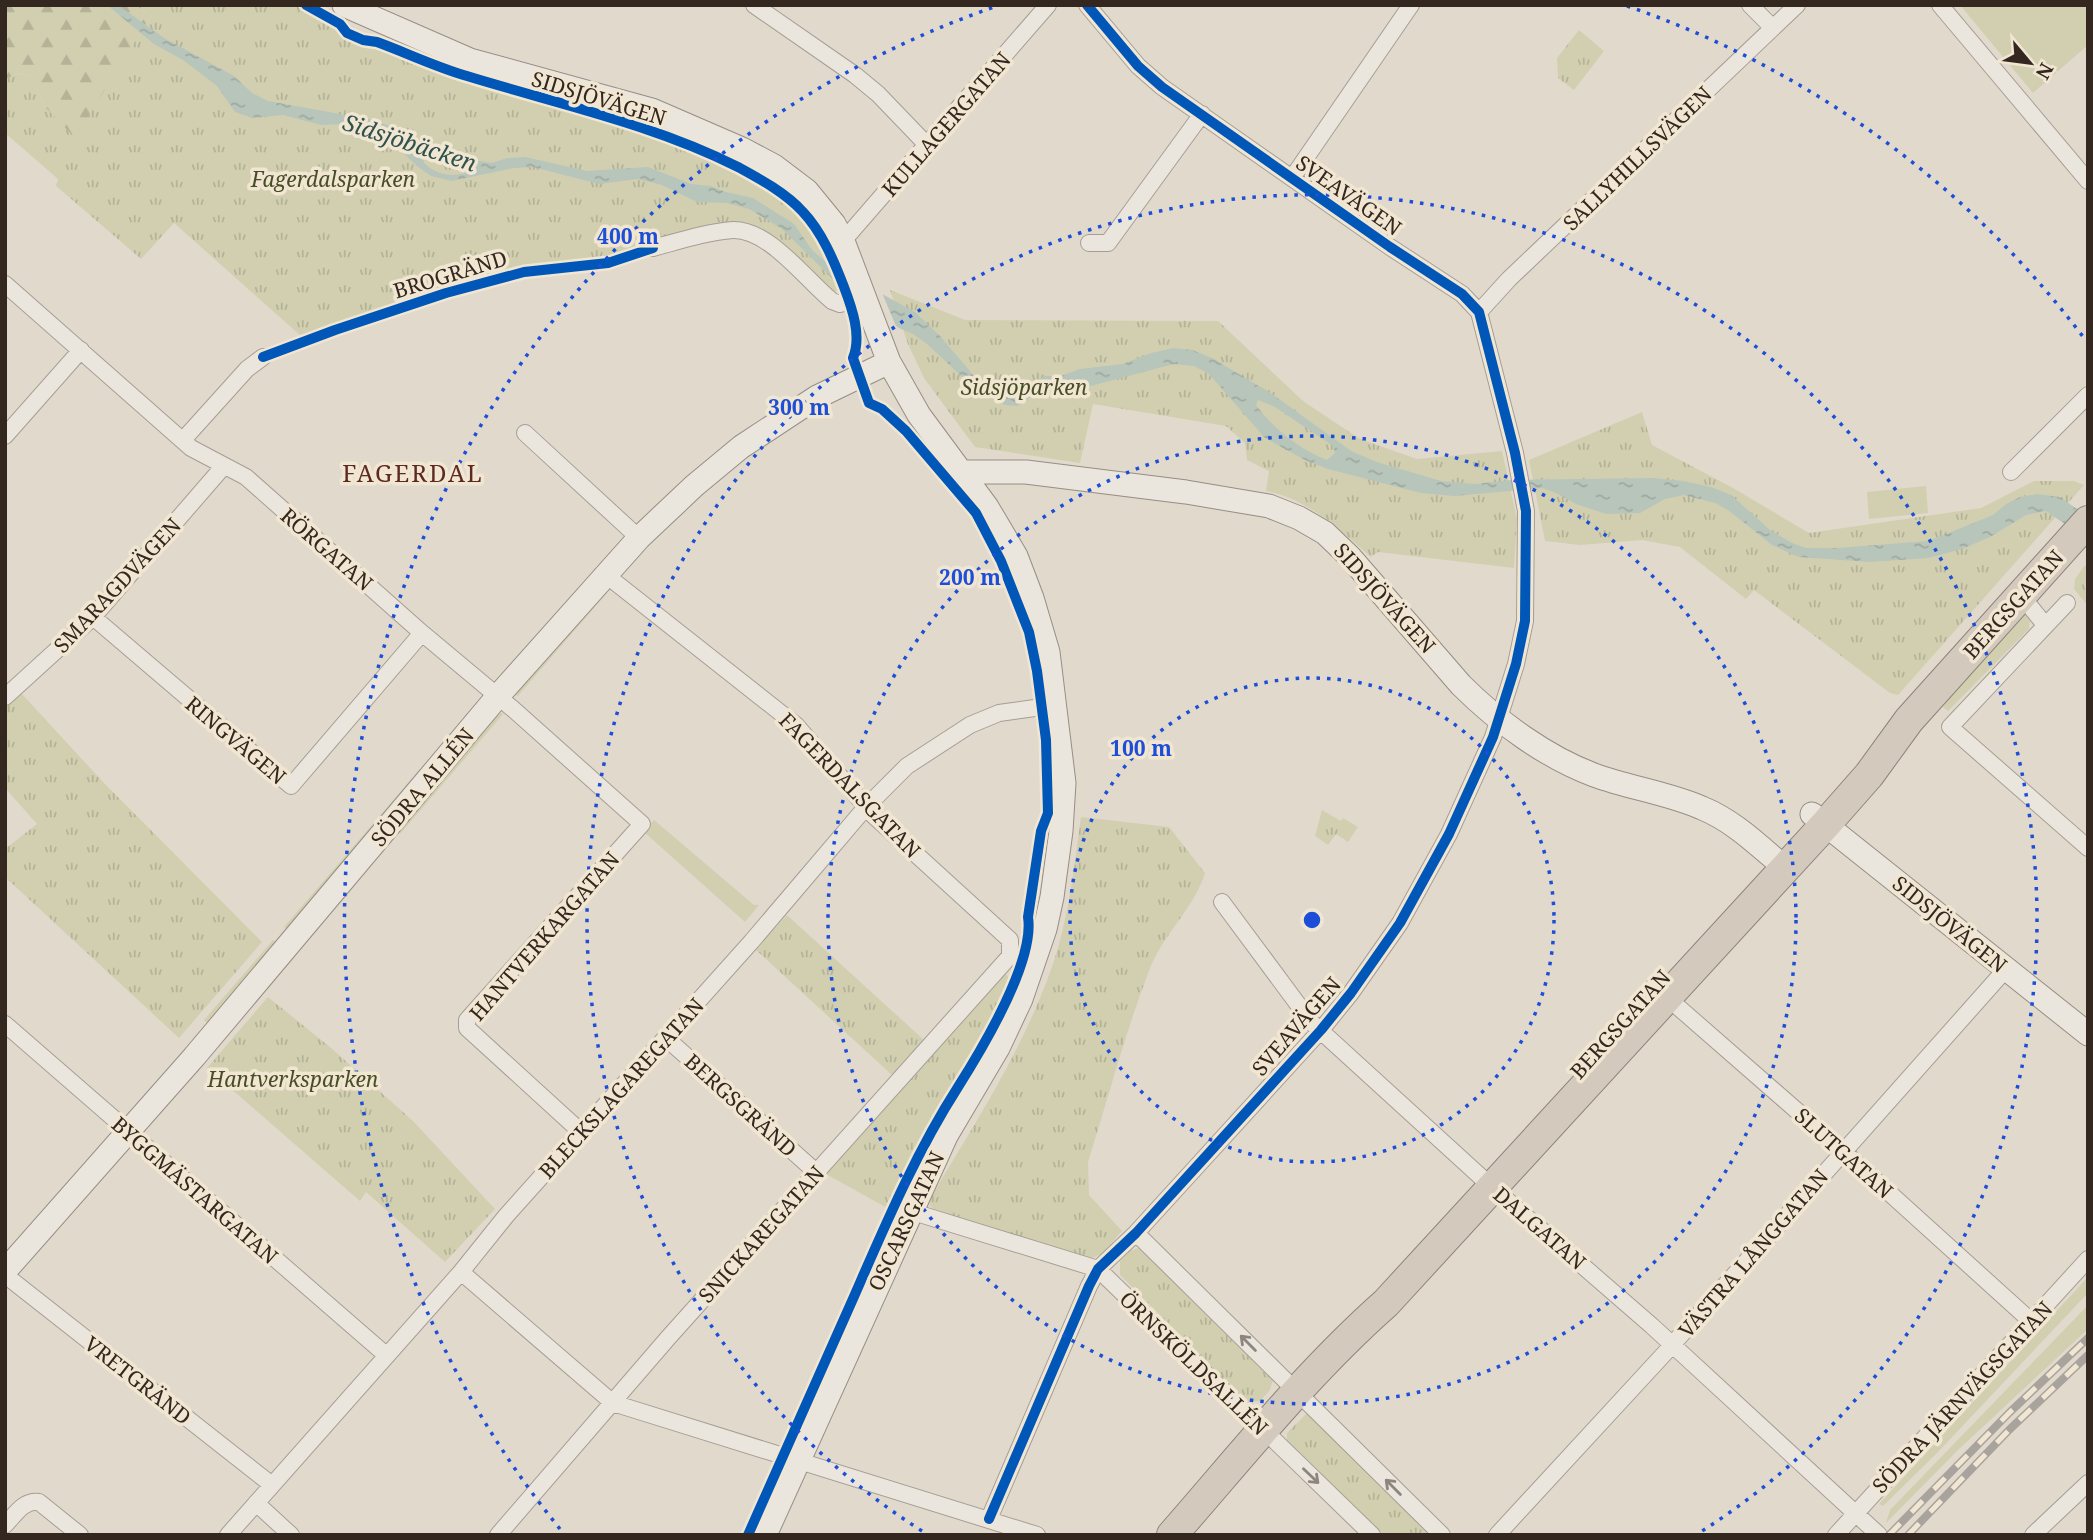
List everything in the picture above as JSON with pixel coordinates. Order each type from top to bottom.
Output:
[{"type":"highway","name":"BERGSGATAN","points":[[1172,1535],[1262,1429],[1343,1340],[1374,1292],[1487,1183],[1818,820],[1857,765],[1909,720],[2088,521]]},
{"type":"highway","name":"BERGSGATAN","points":[[1157,1535],[1262,1429]]},
{"type":"street","name":"SIDSJÖVÄGEN","points":[[344,5],[470,60],[652,110],[742,149],[774,166],[807,191],[834,224],[847,252],[858,300],[881,338],[889,362]]},
{"type":"street","points":[[754,5],[855,75],[878,94],[928,146]]},
{"type":"street","name":"KULLAGERGATAN","points":[[847,252],[928,146],[1048,5]]},
{"type":"street","name":"SVEAVÄGEN","points":[[989,1519],[1098,1269],[1136,1233],[1321,1030],[1351,993],[1400,923],[1433,866],[1500,718],[1525,621],[1526,511],[1517,460],[1479,312],[1462,294],[1390,247],[1162,87],[1138,66],[1087,5]]},
{"type":"street","points":[[1292,178],[1411,5]]},
{"type":"street","points":[[1750,5],[1773,28]]},
{"type":"street","name":"SALLYHILLSVÄGEN","points":[[1479,312],[1509,279],[1797,5]]},
{"type":"street","points":[[1940,5],[2088,181]]},
{"type":"street","points":[[1089,243],[1108,243],[1202,114]]},
{"type":"street","points":[[653,248],[735,230],[752,234],[776,249],[832,301],[839,303],[858,300]]},
{"type":"street","name":"RÖRGATAN","points":[[5,284],[191,448],[246,477],[642,824]]},
{"type":"street","points":[[5,436],[81,350]]},
{"type":"street","points":[[183,440],[247,369],[263,358]]},
{"type":"street","points":[[889,362],[919,415],[961,472]]},
{"type":"street","name":"SÖDRA ALLÉN","points":[[5,1273],[194,1056],[498,696],[639,538],[679,499],[741,447],[817,397],[889,362]]},
{"type":"street","points":[[2011,472],[2088,395]]},
{"type":"street","points":[[525,433],[639,538]]},
{"type":"street","name":"SMARAGDVÄGEN","points":[[5,697],[93,617],[223,467]]},
{"type":"street","name":"SIDSJÖVÄGEN","points":[[961,472],[1026,472],[1186,492],[1269,506],[1299,518],[1325,533],[1350,557],[1461,685],[1521,735],[1563,761],[1594,775],[1703,808],[1727,821],[1778,863]]},
{"type":"street","name":"OSCARSGATAN","points":[[765,1535],[910,1211],[946,1136],[998,1048],[1021,999],[1035,962],[1052,897],[1064,783],[1048,652],[1016,556],[987,507],[961,472]]},
{"type":"street","name":"FAGERDALSGATAN","points":[[606,575],[796,725],[866,807],[1010,940],[1010,956]]},
{"type":"street","points":[[2021,595],[2045,625]]},
{"type":"street","name":"BERGSGATAN","points":[[2067,603],[1951,727],[2088,848]]},
{"type":"street","name":"RINGVÄGEN","points":[[93,617],[291,786],[422,633]]},
{"type":"street","name":"BLECKSLAGAREGATAN","points":[[228,1535],[461,1272],[506,1216],[764,928],[866,807],[907,766],[970,725],[999,713],[1056,705]]},
{"type":"street","name":"SIDSJÖVÄGEN","points":[[1818,820],[2088,1034]]},
{"type":"street","name":"HANTVERKARGATAN","points":[[581,1132],[467,1028],[467,1020],[642,824]]},
{"type":"street","name":"DALGATAN","points":[[1222,902],[1311,1022],[1487,1183],[1673,1345],[1880,1535]]},
{"type":"street","points":[[1010,956],[1035,962]]},
{"type":"street","name":"SNICKAREGATAN","points":[[498,1535],[816,1172],[1010,956]]},
{"type":"street","name":"VÄSTRA LÅNGGATAN","points":[[1497,1535],[1673,1345],[2007,968]]},
{"type":"street","name":"SLUTGATAN","points":[[1660,992],[1843,1151],[2032,1322]]},
{"type":"street","name":"BYGGMÄSTARGATAN","points":[[5,1024],[386,1355]]},
{"type":"street","name":"BERGSGRÄND","points":[[666,1038],[816,1172]]},
{"type":"street","name":"ÖRNSKÖLDSALLÉN","points":[[910,1211],[1098,1269],[1372,1535]]},
{"type":"street","points":[[1136,1233],[1441,1535]]},
{"type":"street","name":"SÖDRA JÄRNVÄGSGATAN","points":[[1836,1535],[2088,1259]]},
{"type":"street","points":[[461,1272],[613,1403],[1037,1535]]},
{"type":"street","name":"VRETGRÄND","points":[[5,1273],[272,1485]]},
{"type":"street","points":[[2034,1535],[2088,1483]]},
{"type":"street","points":[[5,1525],[24,1504],[32,1501],[39,1502],[80,1535]]},
{"type":"street","points":[[256,1503],[291,1535]]},
{"type":"green space","points":[[5,5],[135,5],[151,16],[75,139],[45,107],[30,74],[14,75],[5,80]]},
{"type":"green space","name":"Fagerdalsparken","points":[[135,5],[301,5],[340,27],[344,34],[364,43],[458,77],[651,133],[713,157],[760,182],[795,207],[820,243],[839,291],[830,291],[768,233],[749,225],[706,227],[610,256],[525,267],[524,272],[502,278],[496,272],[301,336],[174,223],[141,259],[56,186],[58,179],[5,133],[5,80],[14,75],[30,74],[45,107],[75,138],[151,16]]},
{"type":"green space","points":[[1960,5],[2088,5],[2088,45],[2033,93]]},
{"type":"green space","points":[[1579,30],[1604,51],[1574,90],[1558,78],[1557,58]]},
{"type":"green space","name":"Sidsjöparken","points":[[890,290],[965,320],[1218,321],[1303,401],[1360,439],[1417,459],[1502,451],[1517,519],[1514,568],[1378,552],[1371,557],[1310,508],[1266,491],[1269,471],[1247,460],[1245,443],[1226,426],[1093,404],[1080,463],[975,447],[924,378],[908,344]]},
{"type":"green space","points":[[1642,412],[1652,445],[1809,533],[1981,508],[2034,481],[2074,481],[2084,485],[1898,695],[1890,693],[1754,590],[1746,599],[1680,547],[1642,540],[1580,545],[1545,541],[1529,460]]},
{"type":"green space","points":[[1926,486],[1928,513],[1869,519],[1867,492]]},
{"type":"green space","points":[[2085,565],[2088,570],[2088,606],[2074,589],[2075,579]]},
{"type":"green space","points":[[607,593],[517,697],[516,691],[600,595]]},
{"type":"green space","points":[[2022,613],[2030,617],[2029,629],[1948,711],[1943,707],[1965,675]]},
{"type":"green space","name":"Hantverksparken","points":[[22,694],[103,782],[262,942],[179,1038],[5,877],[5,849],[37,824],[5,788],[5,708]]},
{"type":"green space","points":[[504,713],[400,834],[396,831],[496,714]]},
{"type":"green space","points":[[420,769],[423,771],[287,930],[284,927]]},
{"type":"green space","points":[[1322,810],[1358,827],[1348,842],[1336,834],[1328,845],[1315,836]]},
{"type":"green space","points":[[1081,817],[1169,827],[1205,873],[1200,886],[1149,971],[1124,1042],[1088,1162],[1089,1195],[1122,1231],[1106,1250],[1095,1257],[1043,1247],[930,1206],[930,1199],[1018,1046],[1047,981],[1066,916]]},
{"type":"green space","points":[[654,820],[754,905],[759,905],[745,922],[644,832]]},
{"type":"green space","points":[[787,915],[925,1041],[893,1076],[756,950]]},
{"type":"green space","points":[[273,940],[276,942],[207,1023],[204,1020]]},
{"type":"green space","points":[[1005,974],[1010,978],[969,1061],[889,1209],[826,1174],[1000,976]]},
{"type":"green space","name":"Hantverksparken","points":[[268,997],[330,1047],[413,1121],[495,1209],[445,1262],[366,1192],[360,1201],[207,1068]]},
{"type":"green space","points":[[1138,1248],[1146,1251],[1274,1377],[1270,1390],[1260,1401],[1247,1402],[1120,1275],[1120,1261],[1130,1251]]},
{"type":"green space","points":[[2088,1277],[2088,1293],[1937,1453],[1883,1506],[1879,1504]]},
{"type":"green space","points":[[2088,1305],[2088,1329],[1958,1450],[1886,1523],[1890,1510]]},
{"type":"green space","points":[[1306,1414],[1314,1417],[1432,1535],[1383,1535],[1287,1441],[1287,1433]]},
{"type":"water","name":"Sidsjöbäcken","points":[[107,5],[118,5],[164,38],[234,76],[252,93],[268,101],[373,120],[392,127],[416,145],[474,160],[492,163],[507,158],[525,157],[587,171],[648,167],[691,184],[711,186],[753,198],[794,224],[812,250],[829,265],[915,312],[940,336],[974,376],[1000,395],[1015,396],[1044,376],[1061,376],[1080,369],[1123,364],[1173,348],[1192,350],[1212,358],[1272,394],[1351,451],[1377,462],[1441,481],[1475,484],[1511,480],[1653,478],[1683,481],[1731,495],[1770,530],[1806,548],[1929,541],[1993,515],[2020,497],[2037,494],[2059,497],[2088,516],[2088,540],[2046,511],[2026,515],[1990,537],[1962,549],[1928,558],[1870,562],[1799,557],[1772,545],[1728,510],[1715,503],[1684,495],[1665,499],[1640,513],[1606,514],[1542,488],[1454,496],[1421,493],[1328,469],[1265,438],[1209,374],[1194,366],[1174,364],[1083,388],[1037,393],[1017,406],[1005,405],[973,387],[927,344],[899,328],[835,281],[781,228],[749,209],[727,203],[697,202],[662,185],[638,179],[599,184],[533,167],[514,168],[452,181],[431,176],[388,138],[377,132],[346,124],[321,125],[283,115],[252,118],[235,112],[217,86],[183,60],[154,44]],"holes":[[[424,155],[476,170],[455,175],[442,174],[424,163]],[[1258,400],[1275,407],[1333,446],[1335,453],[1327,460],[1297,444],[1263,414],[1256,405]]]},
{"type":"pier","points":[[834,264],[880,288],[898,331],[846,293]]},
{"type":"railway","points":[[1889,1535],[2010,1412],[2088,1338]]},
{"type":"railway","points":[[1908,1535],[2009,1430],[2088,1355]]},
{"type":"cycle path","points":[[306,5],[340,24],[347,33],[363,40],[377,42],[455,72],[639,127],[706,152],[764,182],[796,205],[822,238],[847,295],[857,341],[853,358],[869,403],[882,409],[906,431],[976,513],[1001,561],[1029,632],[1046,740],[1048,813],[1041,831],[1023,957],[993,1028],[942,1112],[901,1192],[748,1535]]},
{"type":"cycle path","points":[[989,1519],[1098,1269],[1136,1233],[1321,1030],[1351,993],[1400,923],[1449,834],[1493,737],[1516,664],[1525,621],[1526,511],[1515,453],[1479,312],[1462,294],[1390,247],[1162,87],[1138,66],[1087,5]]},
{"type":"cycle path","name":"BROGRÄND","points":[[263,357],[446,293],[524,272],[608,263],[653,248]]},
{"type":"district","name":"FAGERDAL","points":[[413,472]]}]
